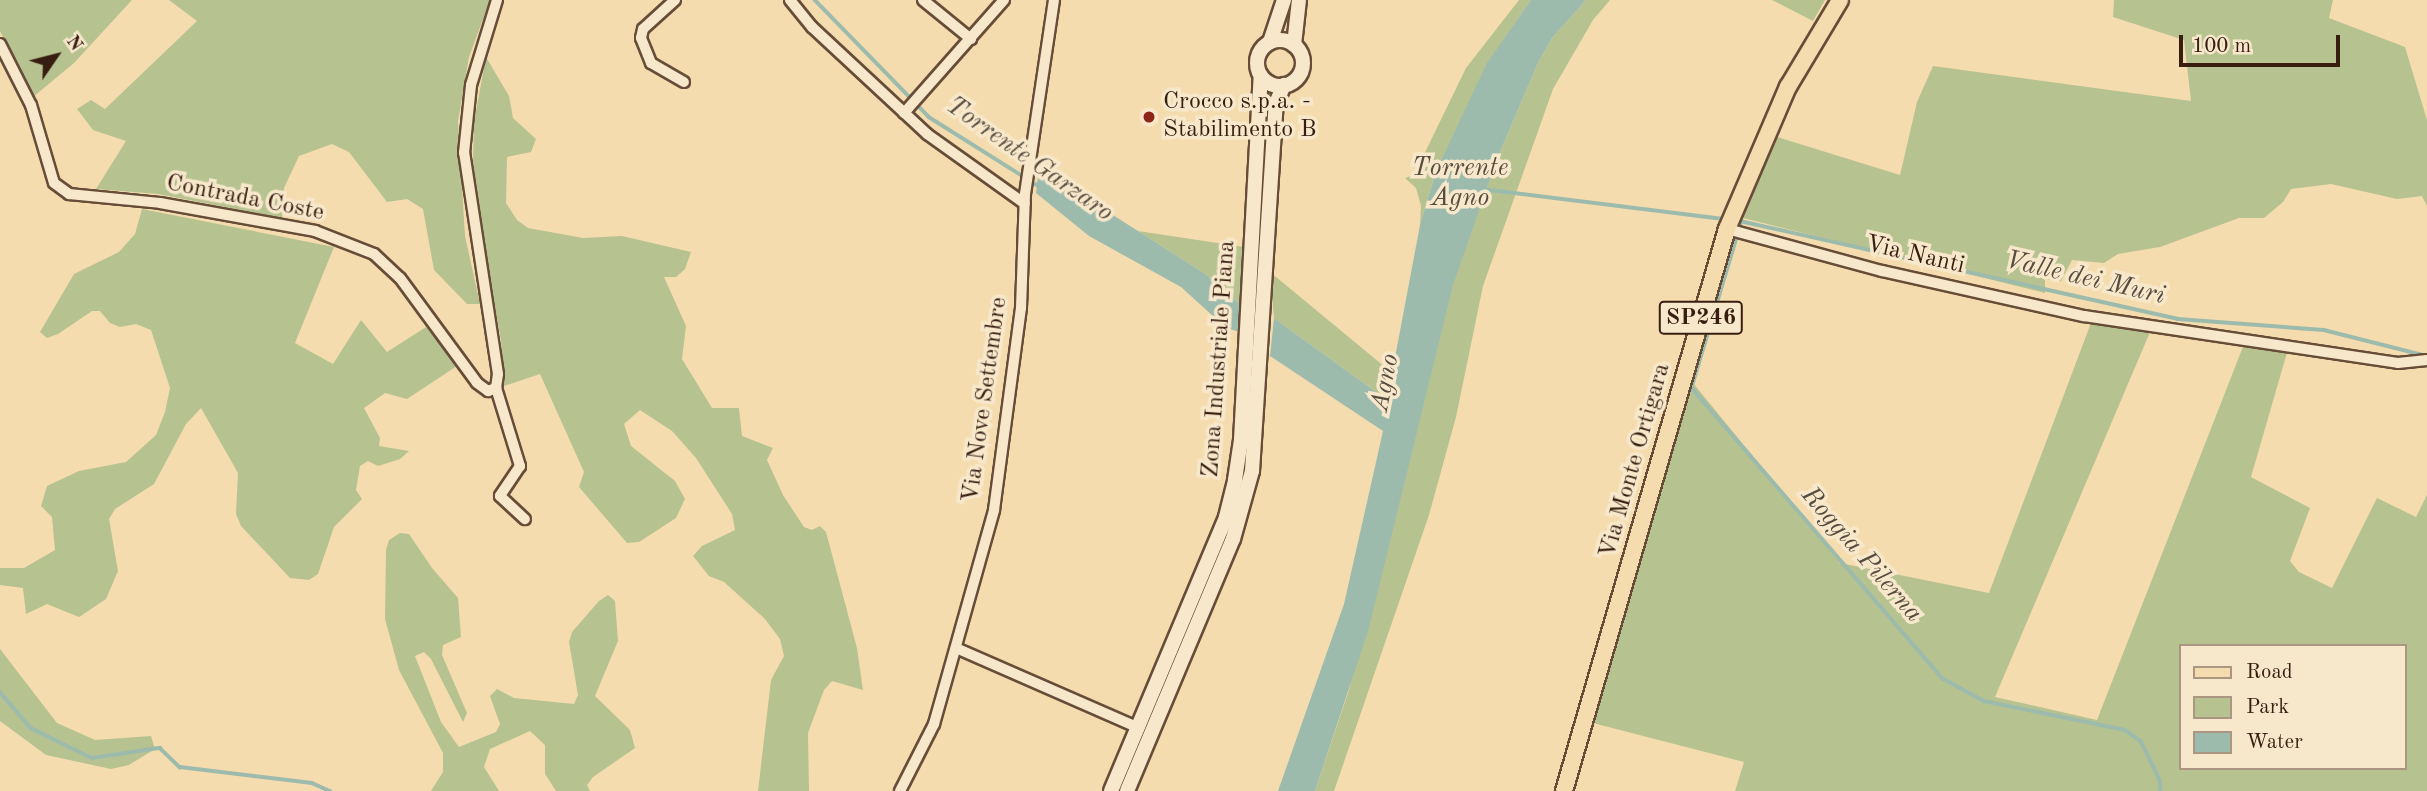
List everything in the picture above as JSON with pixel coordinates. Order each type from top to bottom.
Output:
[{"type":"main road","points":[[1284,0],[1270,42],[1257,61],[1261,76],[1271,84],[1284,85],[1296,80],[1303,67],[1294,45],[1298,0]]},
{"type":"main road","name":"Via Monte Ortigara","points":[[1564,791],[1727,229],[1788,87],[1840,0]]},
{"type":"main road","points":[[1270,42],[1282,40],[1294,45]]},
{"type":"main road","name":"Zona Industriale Piana","points":[[1111,791],[1226,517],[1241,440],[1261,76]]},
{"type":"main road","name":"Zona Industriale Piana","points":[[1127,791],[1245,505],[1256,439],[1276,103],[1284,85]]},
{"type":"street","points":[[497,0],[471,85],[464,153],[498,374],[496,388],[520,466],[500,496],[525,519]]},
{"type":"street","points":[[790,0],[904,113],[1025,199]]},
{"type":"street","points":[[923,0],[971,39]]},
{"type":"street","points":[[904,113],[1004,0]]},
{"type":"street","name":"Via Nove Settembre","points":[[900,791],[934,724],[993,510],[1007,439],[1021,308],[1025,199],[1054,0]]},
{"type":"street","points":[[672,2],[643,29],[641,38],[651,63],[684,82]]},
{"type":"street","name":"Contrada Coste","points":[[0,44],[31,106],[54,183],[69,194],[160,203],[315,231],[374,254],[400,278],[477,383],[488,391],[496,388]]},
{"type":"street","name":"Via Nanti","points":[[1727,229],[1882,271],[2084,316],[2398,363],[2427,360]]},
{"type":"street","points":[[956,648],[1139,727]]},
{"type":"green space","points":[[0,0],[132,0],[74,63],[33,97],[0,31]]},
{"type":"green space","points":[[169,0],[490,0],[469,57],[458,121],[465,236],[480,304],[467,304],[434,270],[423,209],[407,199],[387,202],[349,152],[332,144],[299,156],[284,188],[282,218],[158,194],[96,189],[126,141],[93,130],[77,109],[91,100],[105,109],[197,21]]},
{"type":"green space","points":[[1519,0],[1531,0],[1488,63],[1436,171],[1420,225],[1421,206],[1416,188],[1405,178],[1414,175],[1466,68]]},
{"type":"green space","points":[[1586,0],[1610,0],[1593,20],[1553,89],[1483,286],[1456,417],[1429,515],[1334,791],[1315,791],[1349,690],[1452,285],[1497,159],[1538,63],[1552,38]]},
{"type":"green space","points":[[1772,0],[1825,0],[1813,21]]},
{"type":"green space","points":[[2114,0],[2333,0],[2329,18],[2405,47],[2427,120],[2427,206],[2422,196],[2397,199],[2331,184],[2291,189],[2283,202],[2264,218],[2239,218],[2160,247],[2118,254],[2104,263],[2072,260],[2061,281],[2045,279],[2045,293],[1739,217],[1777,137],[1900,175],[1917,102],[1933,66],[2191,101],[2184,40],[2113,17]]},
{"type":"green space","points":[[486,57],[509,96],[513,118],[536,139],[531,152],[507,157],[506,203],[517,220],[528,228],[583,238],[622,236],[691,252],[685,269],[676,277],[664,277],[686,326],[682,359],[712,408],[739,408],[742,436],[773,448],[767,460],[783,495],[804,527],[812,530],[820,526],[826,532],[857,648],[863,690],[832,681],[824,690],[808,733],[809,791],[758,791],[771,680],[784,656],[780,639],[765,619],[724,582],[709,576],[693,556],[702,546],[735,530],[732,514],[696,458],[672,431],[640,410],[624,424],[631,446],[675,481],[685,499],[676,518],[639,542],[627,543],[579,487],[584,472],[540,374],[498,388],[504,378],[501,340],[481,233],[473,162],[474,122]]},
{"type":"green space","points":[[142,209],[334,247],[295,343],[333,364],[361,320],[387,352],[426,327],[457,366],[407,399],[385,393],[364,408],[380,438],[379,446],[409,451],[400,459],[378,466],[368,461],[360,466],[356,490],[362,499],[334,527],[318,574],[309,580],[290,578],[241,526],[236,514],[238,473],[201,408],[186,424],[154,484],[115,509],[109,519],[118,571],[106,599],[79,617],[47,604],[26,614],[23,588],[0,585],[0,568],[24,568],[55,550],[52,517],[41,506],[47,486],[79,471],[126,462],[156,435],[165,412],[170,388],[151,330],[136,324],[120,327],[110,323],[100,311],[92,311],[58,334],[47,338],[40,332],[74,274],[119,252],[135,234]]},
{"type":"green space","points":[[1138,231],[1244,247],[1241,305],[1204,273]]},
{"type":"green space","points":[[1270,272],[1391,372],[1387,400],[1274,318]]},
{"type":"green space","points":[[2094,315],[2153,325],[1995,697],[2097,720],[2246,339],[2272,343],[2291,339],[2251,477],[2310,508],[2290,561],[2299,572],[2332,588],[2377,498],[2416,517],[2427,495],[2427,791],[1735,791],[1744,762],[1589,722],[1685,382],[1693,383],[1840,563],[1989,593]]},
{"type":"green space","points":[[400,533],[409,534],[432,568],[458,598],[461,637],[443,645],[442,655],[467,713],[463,722],[431,659],[424,652],[415,656],[441,722],[459,747],[496,732],[500,724],[490,696],[497,689],[514,698],[574,704],[578,695],[569,642],[572,632],[599,601],[608,595],[615,601],[618,641],[595,696],[630,730],[635,748],[593,777],[587,785],[590,791],[556,791],[545,774],[545,745],[530,731],[490,749],[484,767],[499,791],[431,791],[443,772],[443,753],[399,670],[385,619],[386,550],[389,540]]},
{"type":"green space","points":[[0,649],[57,723],[95,740],[151,736],[155,749],[129,765],[111,769],[46,755],[0,721]]},
{"type":"water","name":"Torrente Agno","points":[[1531,0],[1586,0],[1552,38],[1538,63],[1497,159],[1453,285],[1368,631],[1315,791],[1278,791],[1344,604],[1383,431],[1270,356],[1274,318],[1387,400],[1420,225],[1436,171],[1487,63]]},
{"type":"water","points":[[1039,168],[1204,273],[1241,305],[1239,332],[1225,327],[1181,287],[1089,236],[1036,193]]},
{"type":"waterway","name":"Torrente Garzaro","points":[[815,0],[929,117],[1040,187]]},
{"type":"waterway","name":"Valle dei Muri","points":[[1482,189],[1723,219]]},
{"type":"waterway","name":"Valle dei Muri","points":[[1740,221],[2178,319],[2324,330],[2427,356]]},
{"type":"waterway","name":"Roggia Pilerna","points":[[1742,221],[1692,388],[1942,678],[1984,701],[2125,730],[2141,741],[2160,780],[2161,791]]},
{"type":"waterway","points":[[0,692],[31,728],[92,758],[160,748],[180,767],[312,783],[330,791]]},
{"type":"place","name":"Crocco s.p.a. - Stabilimento B","points":[[1149,117]]},
{"type":"water label","name":"Agno","points":[[1386,383]]}]
